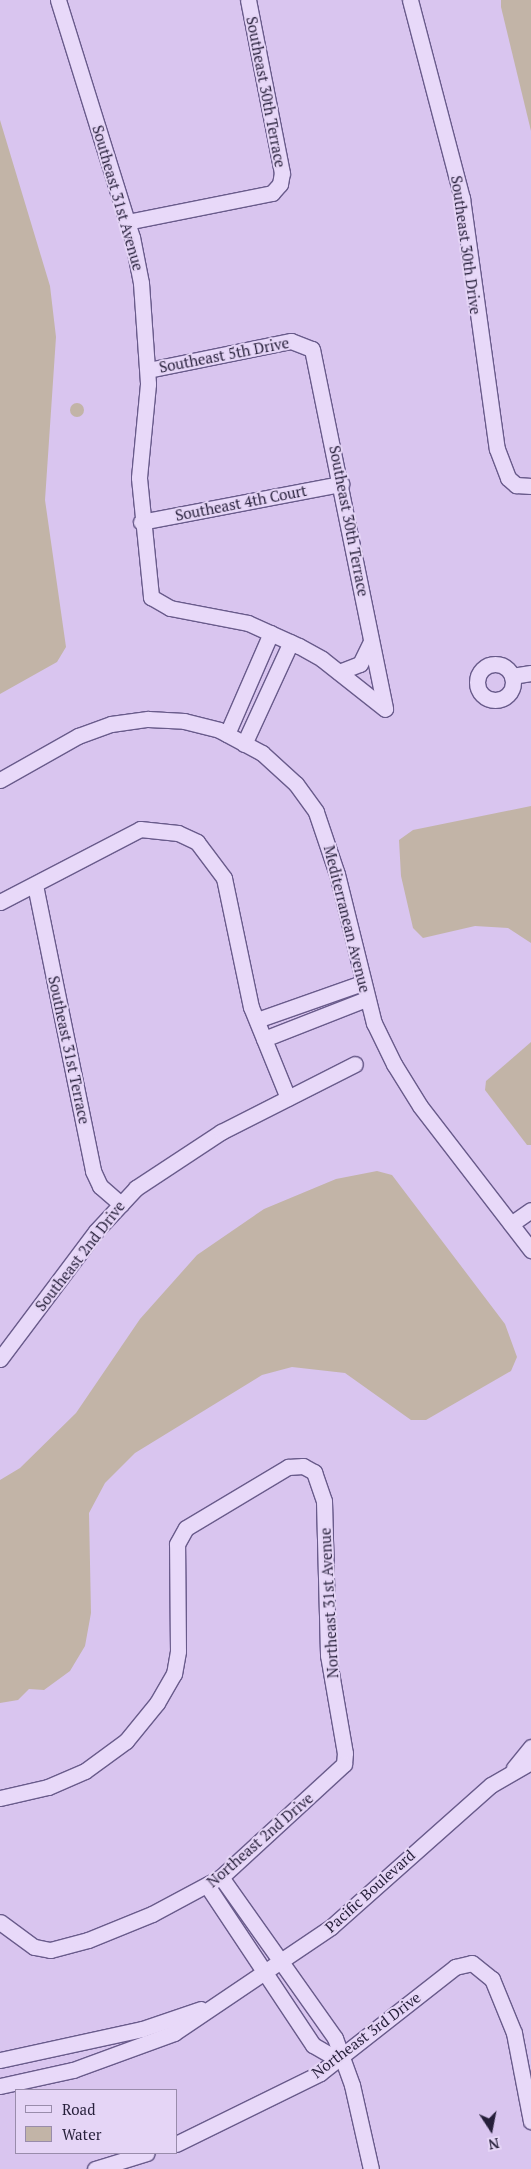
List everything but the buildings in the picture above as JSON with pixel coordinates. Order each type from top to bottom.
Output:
[{"type":"street","name":"Southeast 31st Avenue","points":[[58,0],[127,222],[142,283],[148,370],[138,478],[140,522],[147,582],[151,597],[160,605],[210,613],[271,633]]},
{"type":"street","name":"Southeast 30th Terrace","points":[[127,222],[272,193],[280,184],[282,173],[248,0]]},
{"type":"street","name":"Southeast 30th Drive","points":[[410,0],[462,198],[497,448],[508,478],[526,486]]},
{"type":"street","name":"Southeast 30th Terrace","points":[[299,342],[312,349],[317,359],[385,709],[339,672]]},
{"type":"street","name":"Southeast 5th Drive","points":[[148,370],[299,342]]},
{"type":"street","name":"Southeast 4th Court","points":[[140,522],[342,484]]},
{"type":"street","points":[[227,734],[271,633],[291,642],[339,672],[360,664],[371,639]]},
{"type":"street","points":[[244,744],[291,642]]},
{"type":"street","points":[[512,676],[531,673]]},
{"type":"street","name":"Mediterranean Avenue","points":[[0,780],[78,736],[111,724],[184,721],[227,734],[262,753],[296,784],[316,812],[337,874],[366,999],[394,1064],[420,1106],[531,1250]]},
{"type":"street","points":[[0,902],[140,829],[178,833],[197,842],[224,878],[242,973],[257,1020],[288,1098]]},
{"type":"street","name":"Southeast 31st Terrace","points":[[35,885],[93,1171],[100,1186],[121,1204]]},
{"type":"street","points":[[257,1020],[362,983]]},
{"type":"street","points":[[264,1039],[366,999]]},
{"type":"street","points":[[290,1008],[297,1026]]},
{"type":"street","name":"Southeast 2nd Drive","points":[[1,1357],[121,1204],[173,1161],[288,1098],[355,1064]]},
{"type":"street","points":[[511,1224],[531,1210]]},
{"type":"street","name":"Northeast 31st Avenue","points":[[0,1798],[48,1787],[86,1771],[126,1741],[157,1704],[174,1674],[178,1651],[177,1544],[186,1528],[288,1467],[303,1466],[314,1472],[324,1501],[328,1655],[346,1753],[344,1764]]},
{"type":"street","name":"Pacific Boulevard","points":[[0,2086],[73,2070],[174,2033],[264,1975],[331,1927],[420,1845],[511,1771],[531,1747]]},
{"type":"street","name":"Pacific Boulevard","points":[[511,1771],[531,1762]]},
{"type":"street","name":"Northeast 2nd Drive","points":[[2,1925],[34,1947],[50,1950],[88,1940],[208,1887],[344,1764]]},
{"type":"street","points":[[221,1877],[335,2038],[339,2060],[352,2085],[372,2169]]},
{"type":"street","points":[[208,1887],[264,1975],[307,2037],[339,2060]]},
{"type":"street","points":[[227,1917],[243,1906]]},
{"type":"street","name":"Northeast 3rd Drive","points":[[178,2143],[339,2060],[456,1967],[472,1963],[492,1980],[514,2033],[531,2121]]},
{"type":"street","name":"Pacific Boulevard","points":[[0,2060],[142,2029],[222,2002]]},
{"type":"street","points":[[307,2037],[326,2025]]},
{"type":"street","points":[[95,2169],[144,2154]]},
{"type":"water","points":[[501,0],[531,0],[531,131],[501,7]]},
{"type":"water","points":[[0,120],[50,286],[56,337],[45,500],[66,647],[57,662],[0,694]]},
{"type":"water","points":[[77,403],[82,405],[84,410],[82,415],[77,417],[72,415],[70,410],[72,405]]},
{"type":"water","points":[[531,806],[531,943],[508,928],[475,926],[423,938],[413,928],[401,876],[399,840],[413,830]]},
{"type":"water","points":[[531,1042],[531,1145],[527,1145],[485,1090],[486,1081]]},
{"type":"water","points":[[377,1171],[392,1175],[505,1324],[517,1357],[511,1371],[426,1420],[411,1420],[345,1373],[292,1367],[262,1375],[135,1453],[105,1483],[89,1513],[91,1613],[85,1646],[70,1671],[44,1690],[29,1689],[18,1700],[0,1703],[0,1480],[20,1468],[76,1413],[140,1319],[197,1255],[264,1209],[336,1179]]}]
